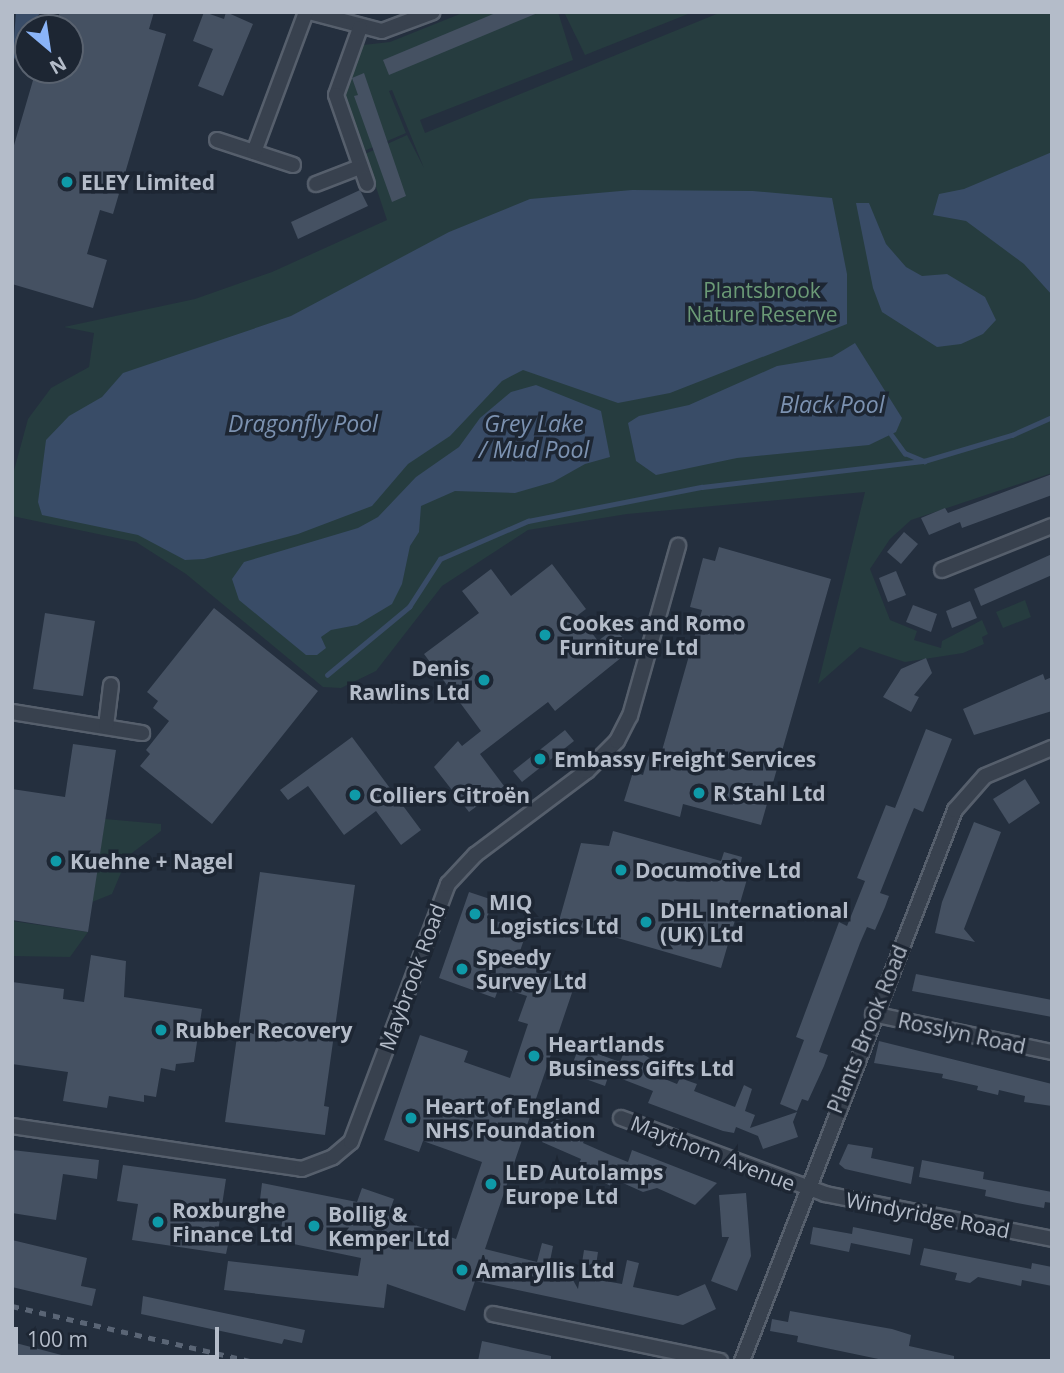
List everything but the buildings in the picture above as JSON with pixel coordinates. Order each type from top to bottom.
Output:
[{"type":"street","points":[[254,152],[307,12],[391,29],[433,12]]},
{"type":"street","points":[[349,21],[335,95],[367,184]]},
{"type":"street","points":[[217,140],[293,166]]},
{"type":"street","points":[[316,184],[360,167]]},
{"type":"street","points":[[942,570],[1052,526]]},
{"type":"street","name":"Maybrook Road","points":[[12,1125],[302,1169],[333,1157],[351,1142],[448,884],[475,855],[587,771],[617,741],[630,716],[678,546]]},
{"type":"street","points":[[106,726],[111,685]]},
{"type":"street","points":[[12,712],[142,733]]},
{"type":"street","name":"Plants Brook Road","points":[[742,1361],[805,1188],[873,1014],[962,800],[985,776],[1052,748]]},
{"type":"street","name":"Rosslyn Road","points":[[873,1014],[1052,1052]]},
{"type":"street","name":"Maythorn Avenue","points":[[621,1118],[805,1188]]},
{"type":"street","name":"Windyridge Road","points":[[805,1188],[1052,1239]]},
{"type":"street","points":[[494,1314],[720,1361]]},
{"type":"green space","name":"Plantsbrook Nature Reserve","points":[[465,12],[558,12],[573,60],[420,120],[425,133],[719,13],[1052,12],[1052,473],[911,520],[890,539],[870,569],[890,620],[917,631],[914,640],[941,648],[942,641],[982,620],[988,634],[982,637],[984,644],[963,653],[905,662],[860,647],[818,684],[865,492],[627,514],[528,530],[442,586],[376,671],[341,688],[323,687],[186,574],[136,542],[12,516],[12,478],[28,419],[51,388],[89,367],[94,333],[64,327],[195,299],[272,272],[387,220],[365,154],[407,135],[424,168],[392,90],[389,91],[406,133],[364,151],[346,109],[346,79],[363,45],[390,42]]},
{"type":"green space","points":[[564,12],[693,12],[585,55]]},
{"type":"green space","points":[[1025,600],[1031,617],[1003,628],[996,612]]},
{"type":"green space","points":[[105,819],[161,824],[161,831],[128,856],[112,894],[92,902]]},
{"type":"green space","points":[[12,921],[88,932],[70,957],[12,956]]},
{"type":"water","points":[[16,12],[41,12],[39,14]]},
{"type":"water","points":[[1052,152],[1052,295],[1024,264],[966,221],[933,215],[939,194],[964,189]]},
{"type":"water","name":"Dragonfly Pool","points":[[632,190],[753,191],[832,198],[847,274],[847,324],[670,393],[618,403],[523,370],[502,381],[450,436],[408,464],[372,506],[298,534],[204,559],[185,560],[138,535],[42,515],[38,502],[46,440],[69,416],[102,397],[123,373],[291,316],[449,232],[530,199]]},
{"type":"water","points":[[856,203],[869,203],[886,244],[906,267],[922,276],[947,274],[985,297],[996,320],[983,334],[961,344],[937,347],[882,312],[873,288]]},
{"type":"water","name":"Black Pool","points":[[855,343],[902,418],[896,432],[869,445],[737,458],[656,475],[636,461],[628,423],[639,416],[689,405],[777,366],[832,357]]},
{"type":"water","name":"Grey Lake / Mud Pool","points":[[536,385],[601,411],[610,457],[585,464],[553,482],[515,493],[455,491],[421,506],[419,532],[410,546],[402,584],[392,604],[357,625],[331,630],[321,637],[326,648],[317,655],[306,655],[239,600],[232,579],[244,562],[358,528],[378,517],[416,477],[459,447],[480,418],[511,392]]},
{"type":"waterway","points":[[891,434],[905,453],[924,461],[1012,435],[1052,417]]},
{"type":"waterway","points":[[327,675],[409,607],[440,559],[528,521],[702,487],[924,461]]},
{"type":"railway","points":[[12,1306],[251,1361]]},
{"type":"place","name":"ELEY Limited","points":[[67,182]]},
{"type":"place","name":"Cookes and Romo Furniture Ltd","points":[[545,635]]},
{"type":"place","name":"Denis Rawlins Ltd","points":[[484,680]]},
{"type":"place","name":"Embassy Freight Services","points":[[540,759]]},
{"type":"place","name":"R Stahl Ltd","points":[[699,793]]},
{"type":"place","name":"Colliers Citroën","points":[[355,795]]},
{"type":"place","name":"Kuehne + Nagel","points":[[56,861]]},
{"type":"place","name":"Documotive Ltd","points":[[621,870]]},
{"type":"place","name":"MIQ Logistics Ltd","points":[[475,914]]},
{"type":"place","name":"DHL International (UK) Ltd","points":[[646,922]]},
{"type":"place","name":"Speedy Survey Ltd","points":[[462,969]]},
{"type":"place","name":"Rubber Recovery","points":[[161,1030]]},
{"type":"place","name":"Heartlands Business Gifts Ltd","points":[[534,1056]]},
{"type":"place","name":"Heart of England NHS Foundation","points":[[411,1118]]},
{"type":"place","name":"LED Autolamps Europe Ltd","points":[[491,1184]]},
{"type":"place","name":"Roxburghe Finance Ltd","points":[[158,1222]]},
{"type":"place","name":"Bollig & Kemper Ltd","points":[[314,1226]]},
{"type":"place","name":"Amaryllis Ltd","points":[[462,1270]]}]
